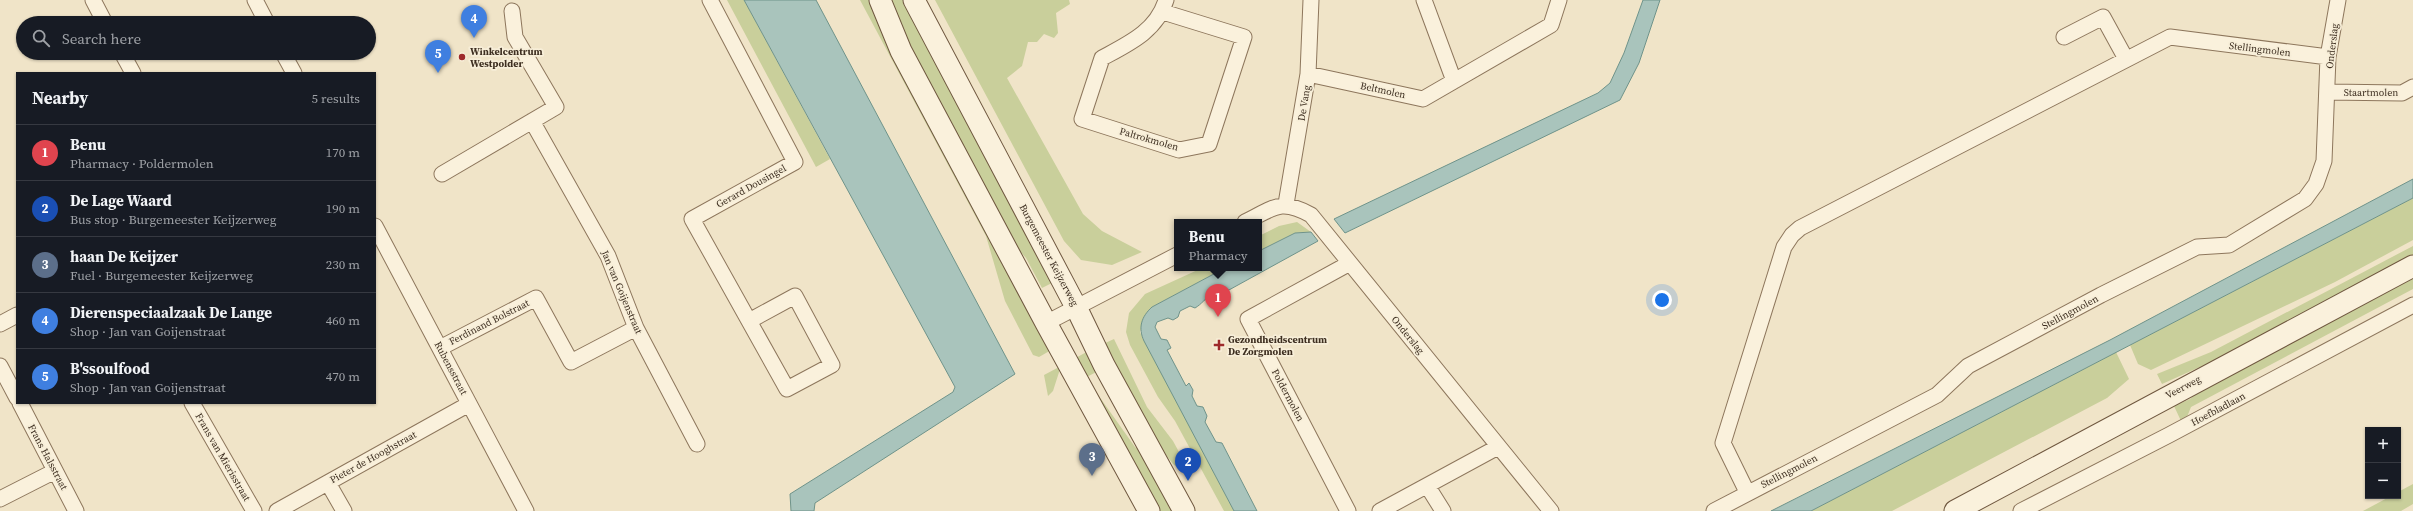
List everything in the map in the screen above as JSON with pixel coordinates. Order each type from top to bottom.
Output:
[{"type":"main road","points":[[880,0],[901,51],[1046,323],[1149,511]]},
{"type":"main road","name":"Burgemeester Keijzerweg","points":[[914,0],[1076,307],[1104,365],[1184,511]]},
{"type":"main road","name":"Veerweg","points":[[1955,511],[2413,266]]},
{"type":"street","points":[[93,0],[101,16]]},
{"type":"street","points":[[255,0],[263,16]]},
{"type":"street","name":"Gerard Dousingel","points":[[710,0],[795,162],[692,219],[749,321],[787,389],[832,365],[795,296],[749,321]]},
{"type":"street","name":"De Vang","points":[[1286,204],[1308,74],[1311,0]]},
{"type":"street","points":[[1424,0],[1454,81]]},
{"type":"street","name":"Beltmolen","points":[[1308,74],[1423,99],[1551,25],[1558,0]]},
{"type":"street","name":"Onderslag","points":[[2328,92],[2328,57],[2338,0]]},
{"type":"street","name":"Paltrokmolen","points":[[1165,6],[1244,37],[1209,144],[1178,150],[1082,119],[1102,58],[1142,36],[1165,6]]},
{"type":"street","points":[[442,174],[556,107],[515,37],[512,11]]},
{"type":"street","points":[[2064,38],[2102,17],[2126,59]]},
{"type":"street","name":"Stellingmolen","points":[[2328,57],[2170,37],[1800,228],[1792,235],[1784,247],[1723,443],[1747,492],[1937,395],[1968,366],[2101,295],[2197,247],[2229,245],[2305,199],[2316,184],[2324,161],[2328,92]]},
{"type":"street","points":[[126,60],[132,72]]},
{"type":"street","points":[[287,60],[293,72]]},
{"type":"street","name":"Staartmolen","points":[[2328,92],[2402,94],[2413,87]]},
{"type":"street","name":"Jan van Goijenstraat","points":[[532,121],[608,256],[636,328],[697,444]]},
{"type":"street","points":[[1251,219],[1276,207],[1286,204]]},
{"type":"street","name":"Onderslag","points":[[1286,204],[1311,215],[1550,511]]},
{"type":"street","name":"Rubensstraat","points":[[376,228],[526,511]]},
{"type":"street","points":[[1046,323],[1174,258]]},
{"type":"street","name":"Poldermolen","points":[[1348,511],[1248,319],[1350,263]]},
{"type":"street","name":"Ferdinand Bolstraat","points":[[440,348],[536,298],[571,362],[636,328]]},
{"type":"street","name":"Hoefbladlaan","points":[[2021,511],[2169,435],[2413,305]]},
{"type":"street","points":[[0,324],[16,316]]},
{"type":"street","points":[[0,366],[16,396]]},
{"type":"street","name":"Frans Halsstraat","points":[[21,404],[76,511]]},
{"type":"street","name":"Frans van Mierisstraat","points":[[193,404],[254,511]]},
{"type":"street","name":"Pieter de Hooghstraat","points":[[277,511],[469,404]]},
{"type":"street","points":[[1380,511],[1428,487],[1498,447]]},
{"type":"street","points":[[0,499],[55,471]]},
{"type":"street","points":[[328,483],[344,511]]},
{"type":"street","points":[[1428,487],[1443,511]]},
{"type":"street","points":[[1714,511],[1747,492]]},
{"type":"green space","points":[[727,0],[744,0],[830,159],[816,167]]},
{"type":"green space","points":[[860,0],[874,0],[1053,349],[1039,357],[1033,355],[1005,301],[986,236]]},
{"type":"green space","points":[[887,0],[907,0],[1056,281],[1042,288],[1026,258],[1009,239],[907,47]]},
{"type":"green space","points":[[935,0],[1069,0],[1070,4],[1056,13],[1058,33],[1054,38],[1044,34],[1037,42],[1028,42],[1022,66],[1007,78],[1083,214],[1102,231],[1142,252],[1112,265],[1081,260],[1064,241]]},
{"type":"green space","points":[[2413,198],[2413,240],[2335,282],[2151,370],[2138,364],[2130,345]]},
{"type":"green space","points":[[1297,222],[1311,232],[1295,233],[1262,250],[1262,234],[1279,226]]},
{"type":"green space","points":[[2413,246],[2413,255],[2211,362],[2162,384],[2157,374],[2211,352]]},
{"type":"green space","points":[[1195,271],[1219,271],[1152,307],[1140,332],[1234,511],[1224,511],[1175,421],[1158,397],[1130,345],[1126,332],[1129,313],[1145,294]]},
{"type":"green space","points":[[2413,275],[2413,289],[2191,407],[2187,417],[2181,421],[2174,406],[2190,399],[2208,384]]},
{"type":"green space","points":[[1114,339],[1147,407],[1173,441],[1185,463],[1177,467],[1173,464],[1152,437],[1103,344]]},
{"type":"green space","points":[[1092,349],[1102,369],[1083,379],[1072,360]]},
{"type":"green space","points":[[2116,352],[2129,379],[2107,398],[1892,511],[1811,511]]},
{"type":"green space","points":[[1061,366],[1053,391],[1048,396],[1044,375]]},
{"type":"green space","points":[[1091,392],[1096,392],[1135,447],[1151,460],[1178,511],[1160,511]]},
{"type":"green space","points":[[2413,484],[2413,504],[2401,511],[2363,511],[2385,499],[2401,499],[2401,490]]},
{"type":"water","points":[[744,0],[816,0],[1015,374],[815,503],[814,511],[791,511],[790,494],[953,392],[955,387]]},
{"type":"water","points":[[1643,0],[1660,0],[1639,63],[1620,100],[1345,233],[1334,219],[1598,93],[1610,83],[1624,53]]},
{"type":"water","points":[[2413,179],[2413,198],[1811,511],[1771,511],[2110,340]]},
{"type":"water","points":[[1311,232],[1318,241],[1218,296],[1213,294],[1195,308],[1190,306],[1180,311],[1178,317],[1173,320],[1168,318],[1157,322],[1155,327],[1161,339],[1167,340],[1171,348],[1167,350],[1186,386],[1189,383],[1193,390],[1192,396],[1197,406],[1203,407],[1207,416],[1205,422],[1216,442],[1222,443],[1257,511],[1234,511],[1144,341],[1141,327],[1145,315],[1152,307],[1219,271],[1262,271],[1262,250],[1295,233]]},
{"type":"place","name":"Dierenspeciaalzaak De Lange","points":[[474,38]]},
{"type":"place","name":"Winkelcentrum Westpolder","points":[[462,57]]},
{"type":"place","name":"B'ssoulfood","points":[[438,73]]},
{"type":"place","name":"Benu","points":[[1218,317]]},
{"type":"place","name":"Gezondheidscentrum De Zorgmolen","points":[[1219,345]]},
{"type":"place","name":"haan De Keijzer","points":[[1092,476]]},
{"type":"place","name":"De Lage Waard","points":[[1188,481]]}]
